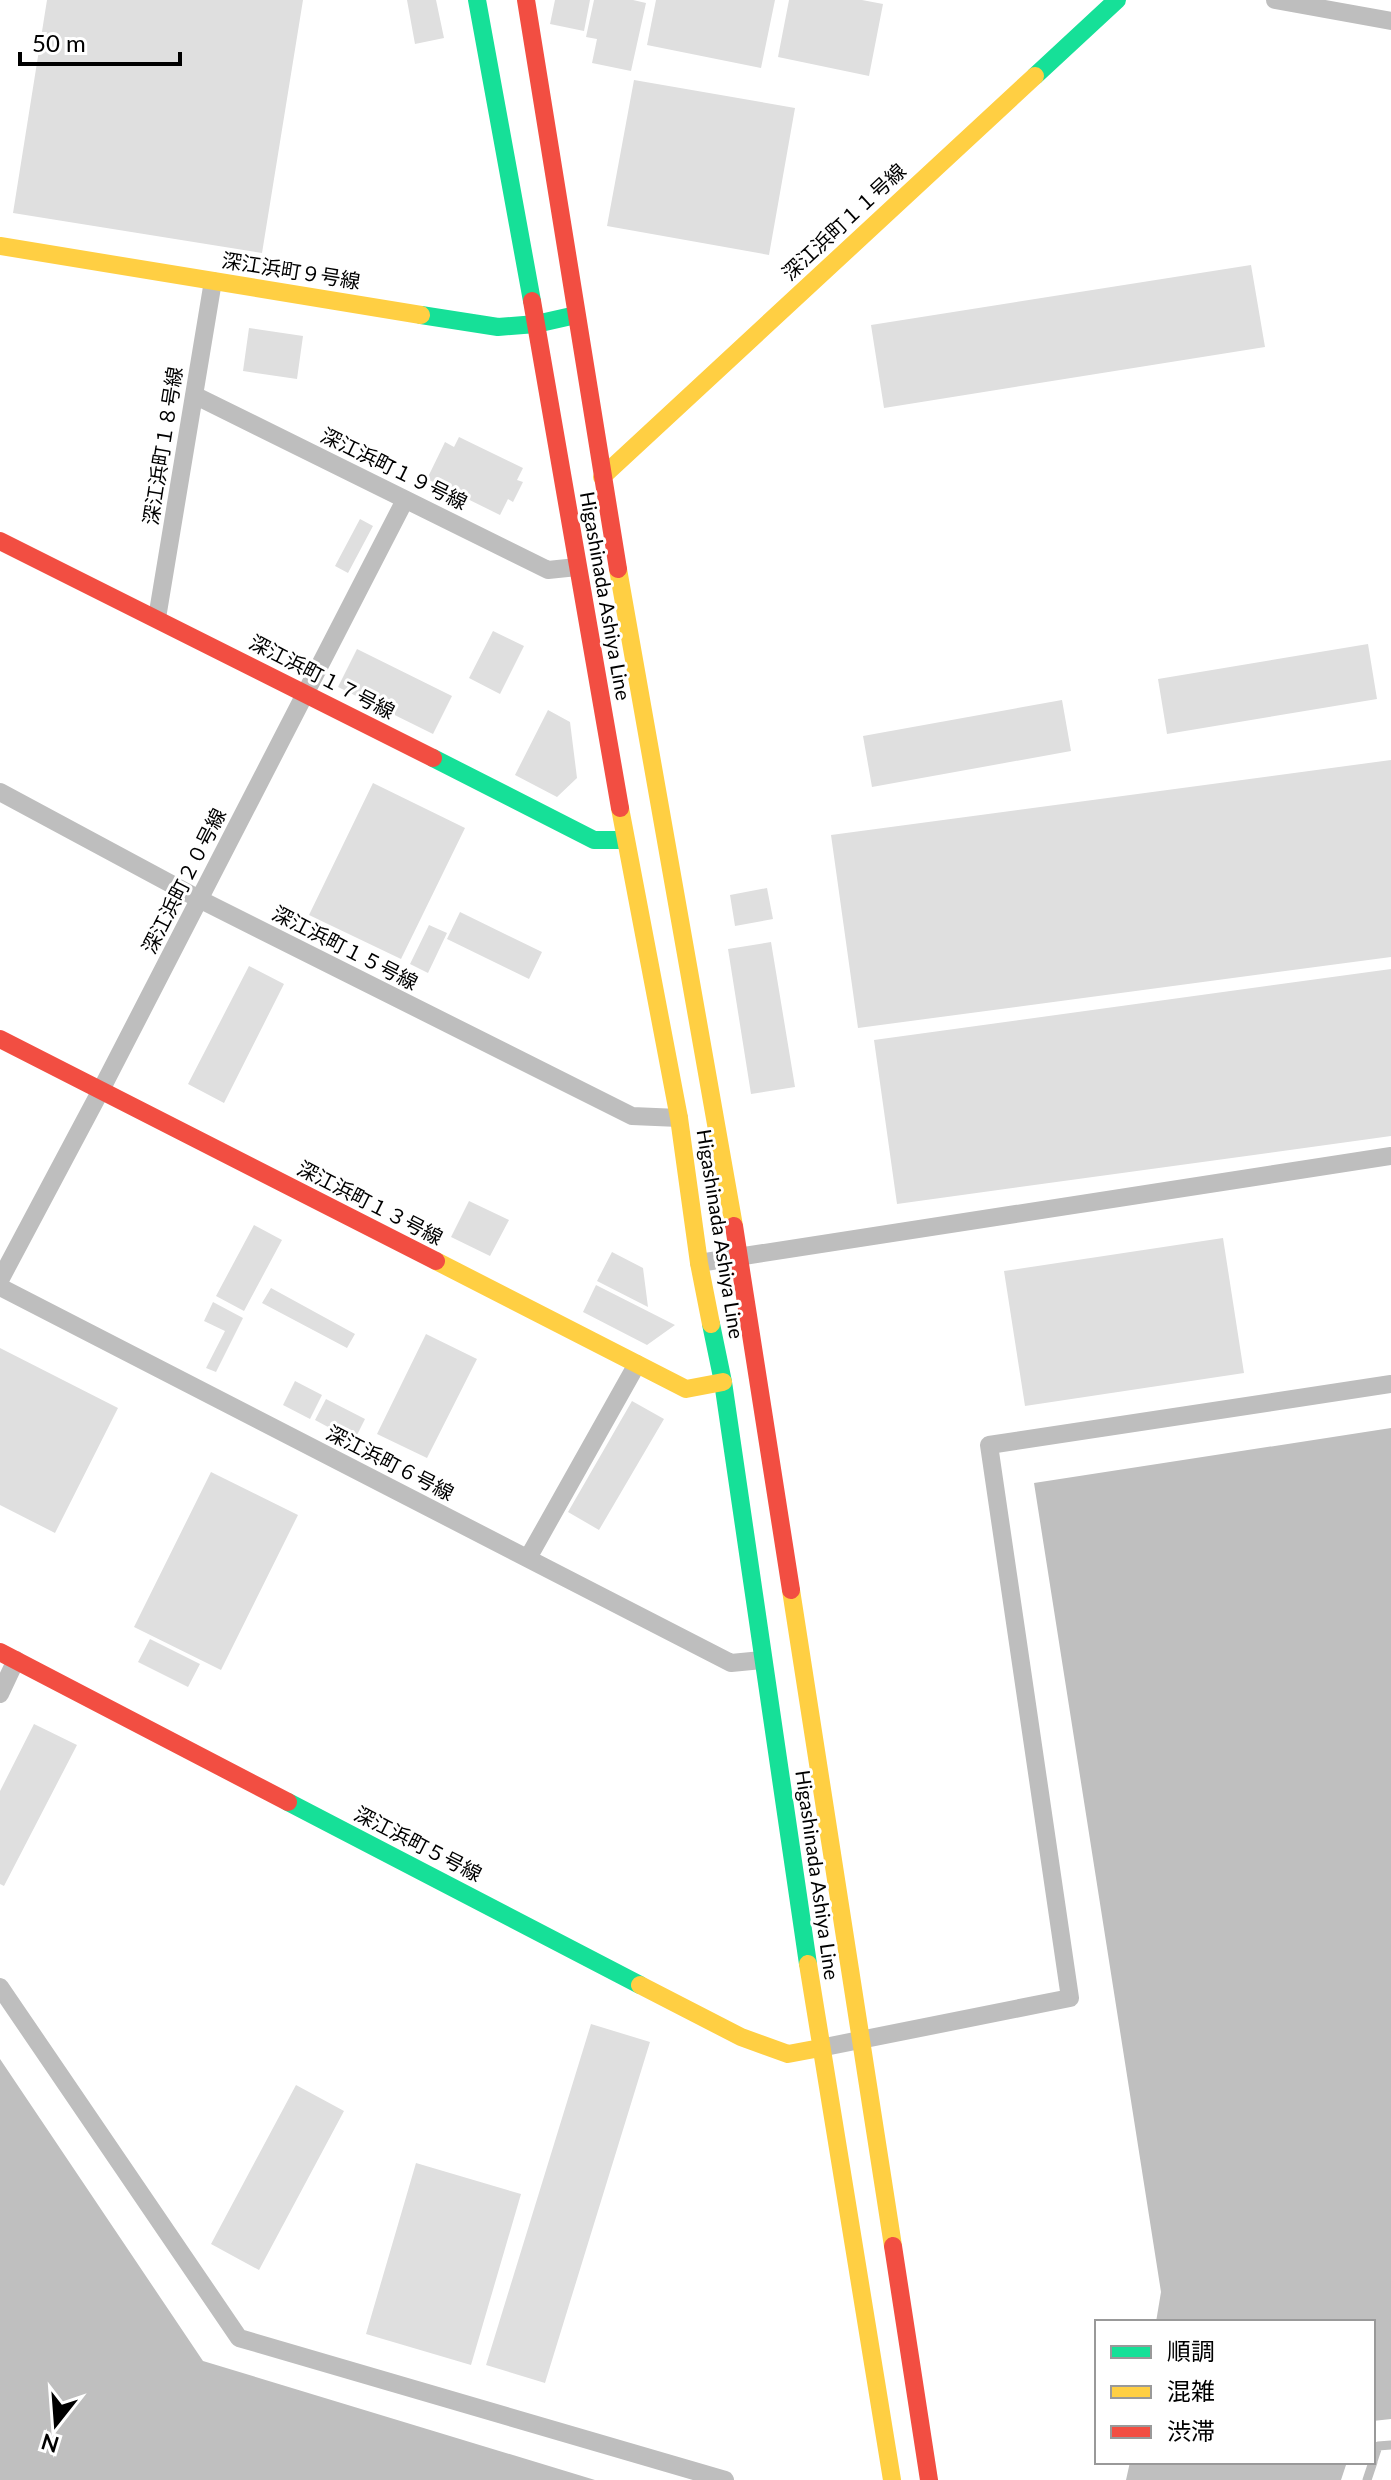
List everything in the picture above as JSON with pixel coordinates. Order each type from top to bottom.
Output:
[{"type":"main road","name":"Higashinada Ashiya Line","points":[[477,0],[625,840],[679,1118],[699,1263],[723,1382],[820,2048],[892,2480]]},
{"type":"main road","name":"Higashinada Ashiya Line","points":[[526,0],[602,477],[739,1257],[929,2480]]},
{"type":"main road","name":"深江浜町１１号線","points":[[602,477],[1117,0]]},
{"type":"main road","name":"深江浜町９号線","points":[[0,246],[498,327],[536,324],[576,315]]},
{"type":"main road","name":"深江浜町１７号線","points":[[0,541],[594,840],[625,840]]},
{"type":"main road","name":"深江浜町１３号線","points":[[0,1039],[686,1389],[723,1382]]},
{"type":"main road","name":"深江浜町５号線","points":[[8,1656],[741,2037],[788,2054],[820,2048]]},
{"type":"street","points":[[1275,0],[1391,21]]},
{"type":"street","name":"深江浜町１８号線","points":[[157,618],[213,281]]},
{"type":"street","name":"深江浜町１９号線","points":[[194,395],[548,570],[577,567]]},
{"type":"street","name":"深江浜町２０号線","points":[[0,1280],[405,500]]},
{"type":"street","name":"深江浜町１５号線","points":[[0,792],[199,899],[632,1116],[679,1118]]},
{"type":"street","points":[[699,1263],[1391,1156]]},
{"type":"street","name":"深江浜町６号線","points":[[0,1287],[731,1663],[762,1660]]},
{"type":"street","points":[[528,1558],[637,1364]]},
{"type":"street","points":[[820,2048],[1070,1998],[989,1445],[1391,1384]]},
{"type":"street","points":[[0,1694],[8,1656]]},
{"type":"street","points":[[0,1987],[239,2338],[725,2480]]},
{"type":"lane","points":[[1375,2456],[1378,2446],[1391,2445]]},
{"type":"shaded area","points":[[1391,1428],[1391,2419],[1375,2421],[1375,2320],[1156,2320],[1161,2292],[1034,1483]]},
{"type":"shaded area","points":[[0,2059],[203,2361],[595,2480],[0,2480]]},
{"type":"shaded area","points":[[1130,2464],[1346,2464],[1341,2480],[1126,2480]]},
{"type":"building","points":[[47,0],[303,0],[262,253],[13,213]]},
{"type":"building","points":[[407,0],[436,0],[444,38],[415,44]]},
{"type":"building","points":[[555,0],[590,0],[584,31],[550,24]]},
{"type":"building","points":[[594,0],[646,3],[631,71],[592,63],[597,39],[586,37]]},
{"type":"building","points":[[656,0],[775,0],[761,68],[647,45]]},
{"type":"building","points":[[789,0],[862,0],[883,4],[869,76],[778,57]]},
{"type":"building","points":[[634,80],[795,108],[769,255],[607,226]]},
{"type":"building","points":[[1251,265],[1265,347],[884,408],[871,325]]},
{"type":"building","points":[[249,328],[303,336],[297,379],[243,371]]},
{"type":"building","points":[[459,437],[523,468],[517,480],[523,482],[513,502],[508,499],[500,515],[427,479],[445,442],[454,447]]},
{"type":"building","points":[[360,519],[373,526],[348,573],[335,566]]},
{"type":"building","points":[[493,631],[524,646],[500,694],[469,678]]},
{"type":"building","points":[[1368,644],[1377,699],[1167,734],[1158,679]]},
{"type":"building","points":[[357,649],[452,696],[433,734],[338,687]]},
{"type":"building","points":[[1062,700],[1071,751],[872,787],[863,736]]},
{"type":"building","points":[[548,710],[570,722],[577,778],[557,797],[515,775]]},
{"type":"building","points":[[1391,760],[1391,957],[858,1028],[831,835]]},
{"type":"building","points":[[373,783],[465,828],[401,959],[309,915]]},
{"type":"building","points":[[767,888],[773,919],[735,926],[730,895]]},
{"type":"building","points":[[460,912],[542,952],[529,979],[447,939]]},
{"type":"building","points":[[429,925],[447,933],[428,973],[410,964]]},
{"type":"building","points":[[771,942],[795,1087],[751,1094],[728,949]]},
{"type":"building","points":[[249,966],[284,984],[224,1103],[188,1084]]},
{"type":"building","points":[[1391,969],[1391,1136],[897,1204],[874,1040]]},
{"type":"building","points":[[469,1201],[509,1220],[490,1256],[451,1237]]},
{"type":"building","points":[[254,1225],[282,1240],[244,1311],[216,1296]]},
{"type":"building","points":[[1223,1238],[1244,1373],[1025,1406],[1004,1271]]},
{"type":"building","points":[[612,1252],[643,1268],[648,1307],[597,1281]]},
{"type":"building","points":[[596,1285],[675,1325],[647,1345],[583,1312]]},
{"type":"building","points":[[271,1288],[355,1334],[347,1348],[262,1303]]},
{"type":"building","points":[[213,1302],[243,1318],[216,1372],[206,1368],[225,1331],[204,1321]]},
{"type":"building","points":[[426,1334],[477,1359],[427,1458],[377,1434]]},
{"type":"building","points":[[0,1348],[118,1408],[55,1533],[0,1505]]},
{"type":"building","points":[[295,1381],[322,1395],[310,1419],[283,1405]]},
{"type":"building","points":[[326,1399],[365,1419],[354,1441],[315,1420]]},
{"type":"building","points":[[632,1401],[664,1419],[599,1530],[568,1512]]},
{"type":"building","points":[[211,1472],[298,1515],[221,1670],[134,1627]]},
{"type":"building","points":[[150,1639],[200,1664],[188,1687],[138,1662]]},
{"type":"building","points":[[34,1724],[77,1745],[4,1886],[0,1884],[0,1791]]},
{"type":"building","points":[[591,2024],[650,2042],[545,2383],[486,2365]]},
{"type":"building","points":[[296,2085],[344,2111],[259,2270],[211,2244]]},
{"type":"building","points":[[416,2163],[521,2194],[471,2365],[366,2334]]},
{"type":"traffic: fast","points":[[477,0],[532,301]]},
{"type":"traffic: fast","points":[[1035,76],[1117,0]]},
{"type":"traffic: fast","points":[[421,315],[498,327],[536,324],[576,315]]},
{"type":"traffic: fast","points":[[433,758],[594,840],[625,840]]},
{"type":"traffic: fast","points":[[711,1324],[723,1382],[808,1964]]},
{"type":"traffic: fast","points":[[288,1802],[640,1985]]},
{"type":"traffic: slow","points":[[602,477],[1035,76]]},
{"type":"traffic: slow","points":[[0,246],[421,315]]},
{"type":"traffic: slow","points":[[618,569],[734,1226]]},
{"type":"traffic: slow","points":[[620,808],[679,1118],[699,1263],[711,1324]]},
{"type":"traffic: slow","points":[[436,1261],[686,1389],[723,1382]]},
{"type":"traffic: slow","points":[[791,1590],[893,2246]]},
{"type":"traffic: slow","points":[[808,1964],[892,2480]]},
{"type":"traffic: slow","points":[[640,1985],[741,2037],[788,2054],[820,2048]]},
{"type":"traffic: jam","points":[[526,0],[618,569]]},
{"type":"traffic: jam","points":[[532,301],[620,808]]},
{"type":"traffic: jam","points":[[0,541],[433,758]]},
{"type":"traffic: jam","points":[[0,1039],[436,1261]]},
{"type":"traffic: jam","points":[[734,1226],[791,1590]]},
{"type":"traffic: jam","points":[[0,1652],[288,1802]]},
{"type":"traffic: jam","points":[[893,2246],[929,2480]]}]
